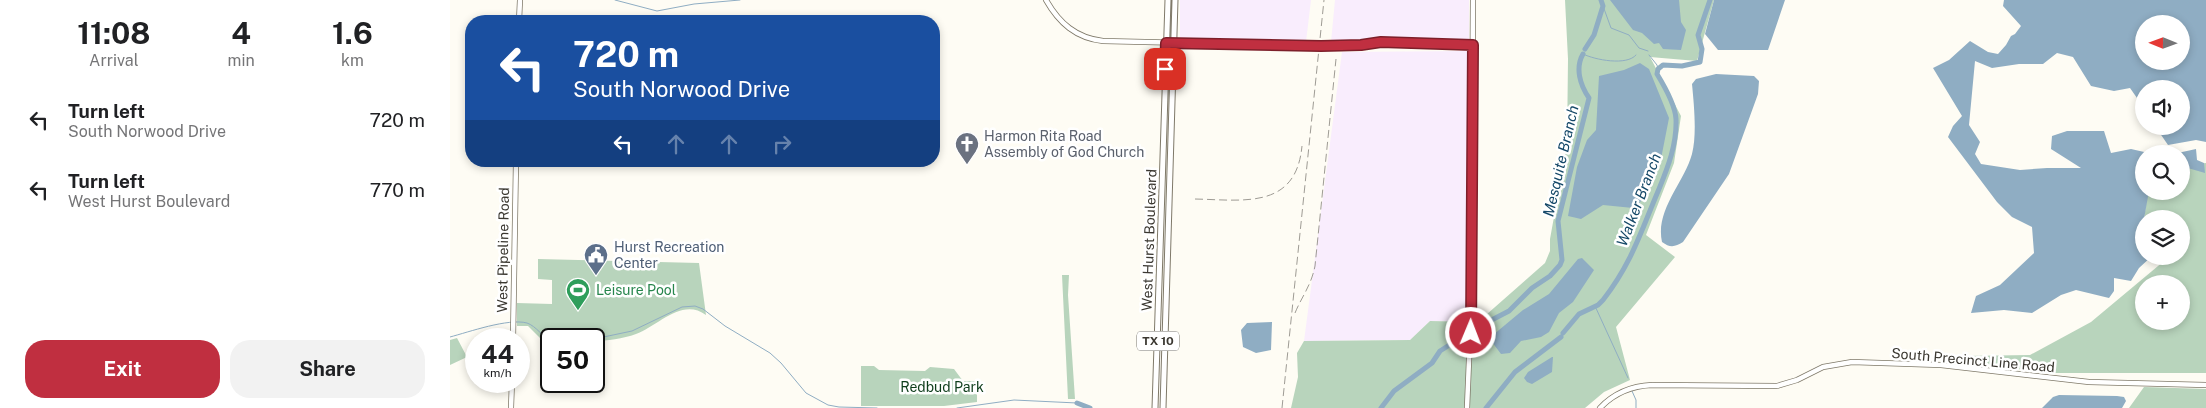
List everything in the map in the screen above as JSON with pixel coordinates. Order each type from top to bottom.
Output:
[{"type":"main road","points":[[519,15],[520,0]]},
{"type":"main road","points":[[1046,0],[1054,14],[1067,27],[1089,38],[1103,41],[1321,46],[1361,45],[1381,42],[1473,45]]},
{"type":"main road","name":"TX 10","points":[[1166,43],[1168,0]]},
{"type":"main road","name":"TX 10","points":[[1174,43],[1175,0]]},
{"type":"main road","points":[[1467,408],[1471,319],[1473,0]]},
{"type":"main road","name":"West Hurst Boulevard","points":[[1156,408],[1166,43]]},
{"type":"main road","name":"West Hurst Boulevard","points":[[1163,408],[1174,43]]},
{"type":"main road","name":"West Pipeline Road","points":[[514,328],[516,167]]},
{"type":"main road","name":"South Precinct Line Road","points":[[1600,408],[1618,393],[1635,386],[1777,386],[1790,383],[1823,367],[1852,362],[1941,365],[2089,382],[2206,385]]},
{"type":"main road","points":[[511,408],[512,393]]},
{"type":"shaded area","points":[[1180,0],[1311,0],[1306,42],[1180,39]]},
{"type":"shaded area","points":[[1335,0],[1469,0],[1469,41],[1385,39],[1331,42]]},
{"type":"shaded area","points":[[1468,51],[1467,322],[1430,321],[1410,340],[1304,341],[1342,52]]},
{"type":"green space","points":[[1565,0],[1714,0],[1697,61],[1650,57],[1681,116],[1674,163],[1646,235],[1675,257],[1616,327],[1630,380],[1604,392],[1585,408],[1291,408],[1298,377],[1297,353],[1304,341],[1410,340],[1430,321],[1478,322],[1545,263],[1550,251],[1550,239],[1567,145],[1568,59]]},
{"type":"green space","points":[[2206,163],[2206,373],[2044,373],[1954,359],[1962,356],[2030,355],[2091,322],[2135,285],[2135,330],[2190,330],[2190,275],[2147,275],[2159,265],[2190,265],[2190,210],[2145,210],[2147,200],[2190,200],[2190,164]]},
{"type":"green space","points":[[538,259],[699,263],[706,315],[697,310],[679,311],[631,336],[605,340],[605,328],[540,328],[540,338],[528,326],[517,326],[517,303],[552,304],[552,280],[538,279]]},
{"type":"green space","points":[[1062,275],[1069,275],[1068,295],[1075,399],[1068,399]]},
{"type":"green space","points":[[457,338],[465,353],[465,358],[450,365],[450,340]]},
{"type":"green space","name":"Redbud Park","points":[[861,366],[874,366],[879,370],[925,371],[930,367],[954,369],[963,381],[977,381],[977,402],[944,406],[861,406]]},
{"type":"green space","points":[[2144,387],[2206,389],[2206,408],[2129,408]]},
{"type":"water","points":[[1610,0],[1679,0],[1681,22],[1686,30],[1681,50],[1663,49],[1659,43],[1654,44],[1642,33],[1633,30]]},
{"type":"water","points":[[1714,0],[1785,0],[1768,50],[1718,50],[1705,34]]},
{"type":"water","points":[[2004,0],[2206,0],[2206,142],[2196,140],[2168,145],[2161,135],[2190,135],[2190,80],[2135,80],[2135,95],[2130,88],[2114,91],[2091,86],[2073,57],[2057,53],[2043,64],[2019,64],[1992,68],[1975,61],[1969,125],[1980,142],[1975,154],[1981,164],[2020,170],[2081,168],[2051,149],[2052,136],[2067,131],[2104,131],[2111,153],[2135,150],[2135,200],[2147,200],[2146,210],[2135,210],[2135,265],[2142,265],[2131,281],[2114,278],[2114,291],[2109,298],[2076,290],[2061,295],[2032,313],[2004,310],[1971,313],[1976,296],[2000,285],[2034,253],[2032,227],[2012,217],[1997,202],[1948,137],[1953,126],[1962,116],[1933,68],[1949,60],[1970,41],[1988,52],[1998,54],[2021,26],[2003,6]]},
{"type":"water","points":[[1640,63],[1649,69],[1669,118],[1660,164],[1646,197],[1633,208],[1603,205],[1581,219],[1568,216],[1577,167],[1587,140],[1596,130],[1599,76],[1624,70]]},
{"type":"water","points":[[1716,74],[1754,76],[1759,81],[1758,94],[1729,174],[1683,242],[1670,246],[1662,242],[1661,230],[1666,208],[1688,165],[1694,146],[1695,129],[1692,84],[1696,79]]},
{"type":"water","points":[[2196,149],[2197,160],[2204,163],[2205,173],[2190,169],[2190,150]]},
{"type":"water","points":[[1582,258],[1594,270],[1573,302],[1559,313],[1549,332],[1541,337],[1521,341],[1510,353],[1501,354],[1492,342],[1493,335],[1523,310],[1549,294],[1578,259]]},
{"type":"water","points":[[1272,322],[1271,350],[1256,353],[1243,347],[1241,330],[1247,323]]},
{"type":"water","points":[[1552,357],[1552,372],[1532,384],[1527,382],[1524,378],[1528,372]]},
{"type":"water","points":[[2059,395],[2117,396],[2124,397],[2126,401],[2122,408],[2042,408],[2053,397]]},
{"type":"waterway","points":[[615,0],[657,11],[694,4],[740,0]]},
{"type":"waterway","name":"Mesquite Branch","points":[[1585,49],[1594,35],[1603,6],[1601,0]]},
{"type":"waterway","name":"Walker Branch","points":[[1563,333],[1579,314],[1598,305],[1603,300],[1629,260],[1666,172],[1675,137],[1676,119],[1674,107],[1657,74],[1658,69],[1663,65],[1682,66],[1700,62],[1702,49],[1698,35],[1710,0]]},
{"type":"waterway","points":[[1603,6],[1611,28],[1629,35],[1639,48],[1648,51]]},
{"type":"waterway","points":[[1583,54],[1611,61],[1626,60],[1636,55]]},
{"type":"waterway","name":"Mesquite Branch","points":[[1480,326],[1509,311],[1532,288],[1550,276],[1562,260],[1558,221],[1589,98],[1583,88],[1579,71],[1583,54]]},
{"type":"waterway","points":[[1649,55],[1658,69]]},
{"type":"waterway","name":"Mesquite Branch","points":[[605,337],[632,331],[682,307],[695,306],[703,309],[725,326],[770,353],[806,393],[828,405],[877,408]]},
{"type":"waterway","points":[[1595,306],[1628,378]]},
{"type":"waterway","name":"Mesquite Branch","points":[[450,337],[510,322],[530,324],[540,333]]},
{"type":"waterway","name":"Mesquite Branch","points":[[1381,408],[1394,391],[1432,363],[1440,351],[1465,335]]},
{"type":"waterway","name":"Walker Branch","points":[[1486,408],[1515,372],[1561,337]]},
{"type":"waterway","points":[[1632,391],[1636,400],[1636,408]]},
{"type":"waterway","name":"Mesquite Branch","points":[[957,408],[1014,400],[1077,403]]},
{"type":"waterway","name":"Mesquite Branch","points":[[1077,403],[1090,408]]},
{"type":"railway","points":[[1282,408],[1324,0]]},
{"type":"railway","points":[[1295,313],[1309,285],[1315,266],[1336,59]]},
{"type":"railway","points":[[1195,199],[1248,200],[1264,197],[1278,191],[1289,181],[1298,167],[1302,146]]},
{"type":"place","name":"Harmon Rita Road Assembly of God Church","points":[[967,165]]},
{"type":"place","name":"Hurst Recreation Center","points":[[596,276]]},
{"type":"place","name":"Leisure Pool","points":[[578,311]]},
{"type":"route","points":[[1165,69],[1166,43],[1321,46],[1361,45],[1381,42],[1473,45],[1471,333]]}]
